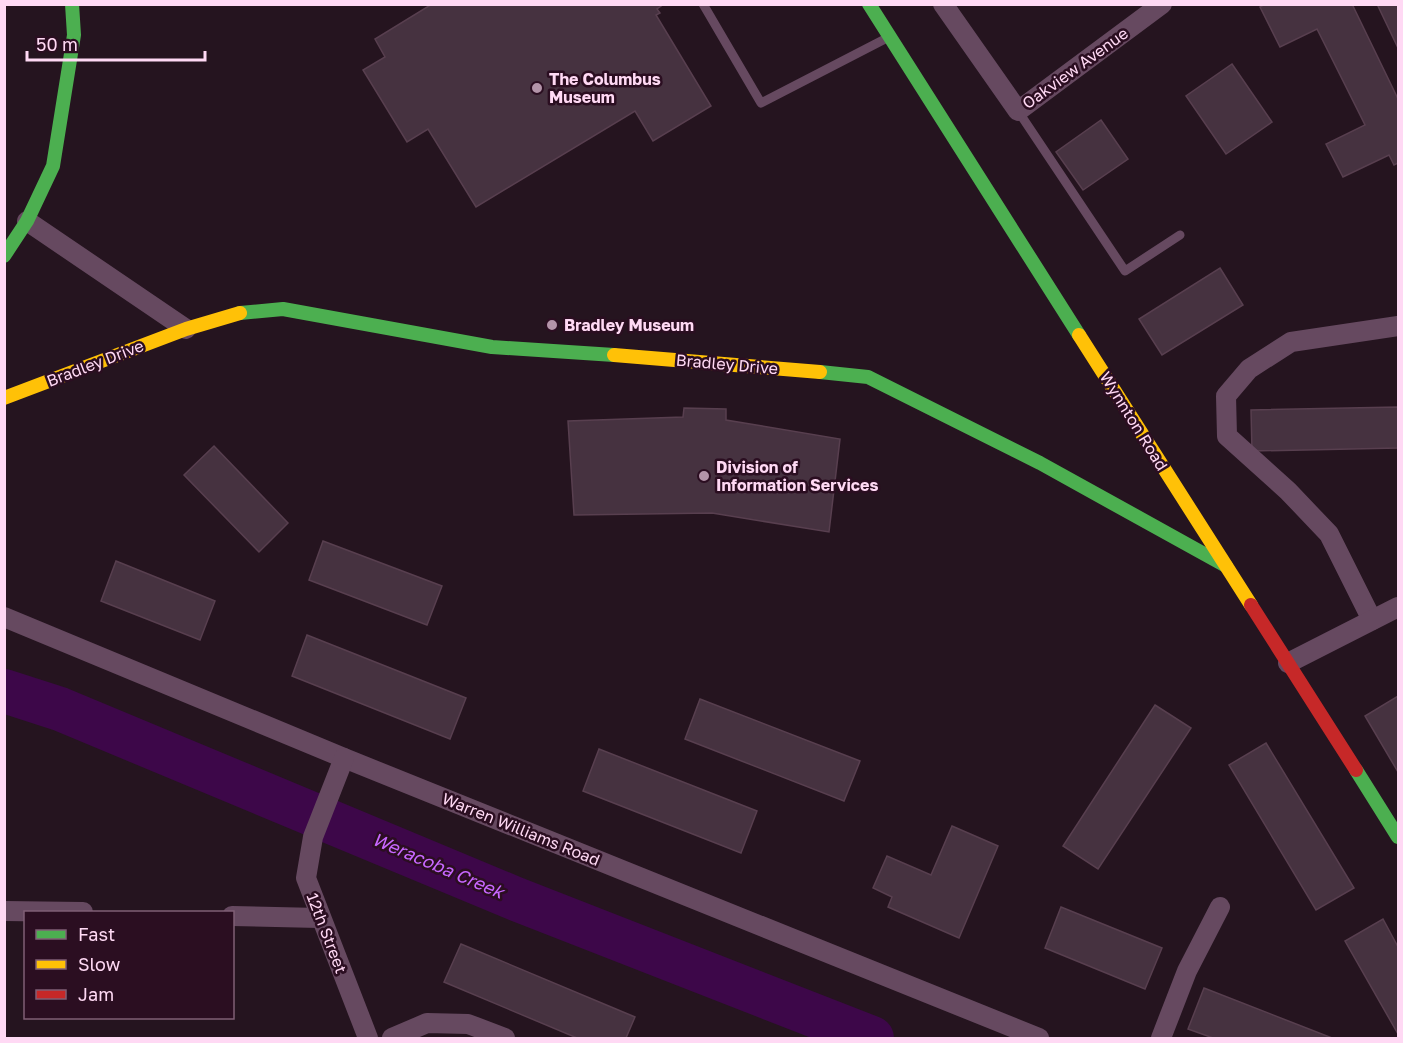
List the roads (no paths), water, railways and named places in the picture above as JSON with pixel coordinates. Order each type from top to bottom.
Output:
[{"type":"street","points":[[4,256],[27,221],[53,166],[74,35],[72,4]]},
{"type":"street","name":"Wynnton Road","points":[[869,4],[1398,837]]},
{"type":"street","points":[[943,4],[1018,111]]},
{"type":"street","name":"Oakview Avenue","points":[[1018,111],[1162,4]]},
{"type":"street","points":[[27,221],[186,328]]},
{"type":"street","name":"Bradley Drive","points":[[4,398],[186,328],[242,312],[283,309],[492,347],[726,363],[868,376],[1040,463],[1226,566]]},
{"type":"street","points":[[1372,620],[1329,534],[1288,491],[1227,436],[1226,396],[1249,369],[1291,342],[1398,326]]},
{"type":"street","points":[[1288,663],[1398,607]]},
{"type":"street","name":"Warren Williams Road","points":[[4,617],[344,758],[1039,1038]]},
{"type":"street","name":"12th Street","points":[[344,758],[314,837],[306,878],[319,918],[368,1038]]},
{"type":"street","points":[[1161,1038],[1187,971],[1220,907]]},
{"type":"street","points":[[4,911],[24,911]]},
{"type":"street","points":[[234,916],[319,918]]},
{"type":"street","points":[[392,1038],[427,1023],[468,1024],[505,1038]]},
{"type":"lane","points":[[703,4],[761,103],[890,37]]},
{"type":"lane","points":[[1018,111],[1125,271],[1180,235]]},
{"type":"waterway","name":"Weracoba Creek","points":[[4,691],[60,709],[516,899],[872,1038]]},
{"type":"place","name":"The Columbus Museum","points":[[537,88]]},
{"type":"place","name":"Bradley Museum","points":[[552,325]]},
{"type":"place","name":"Division of Information Services","points":[[704,476]]}]
